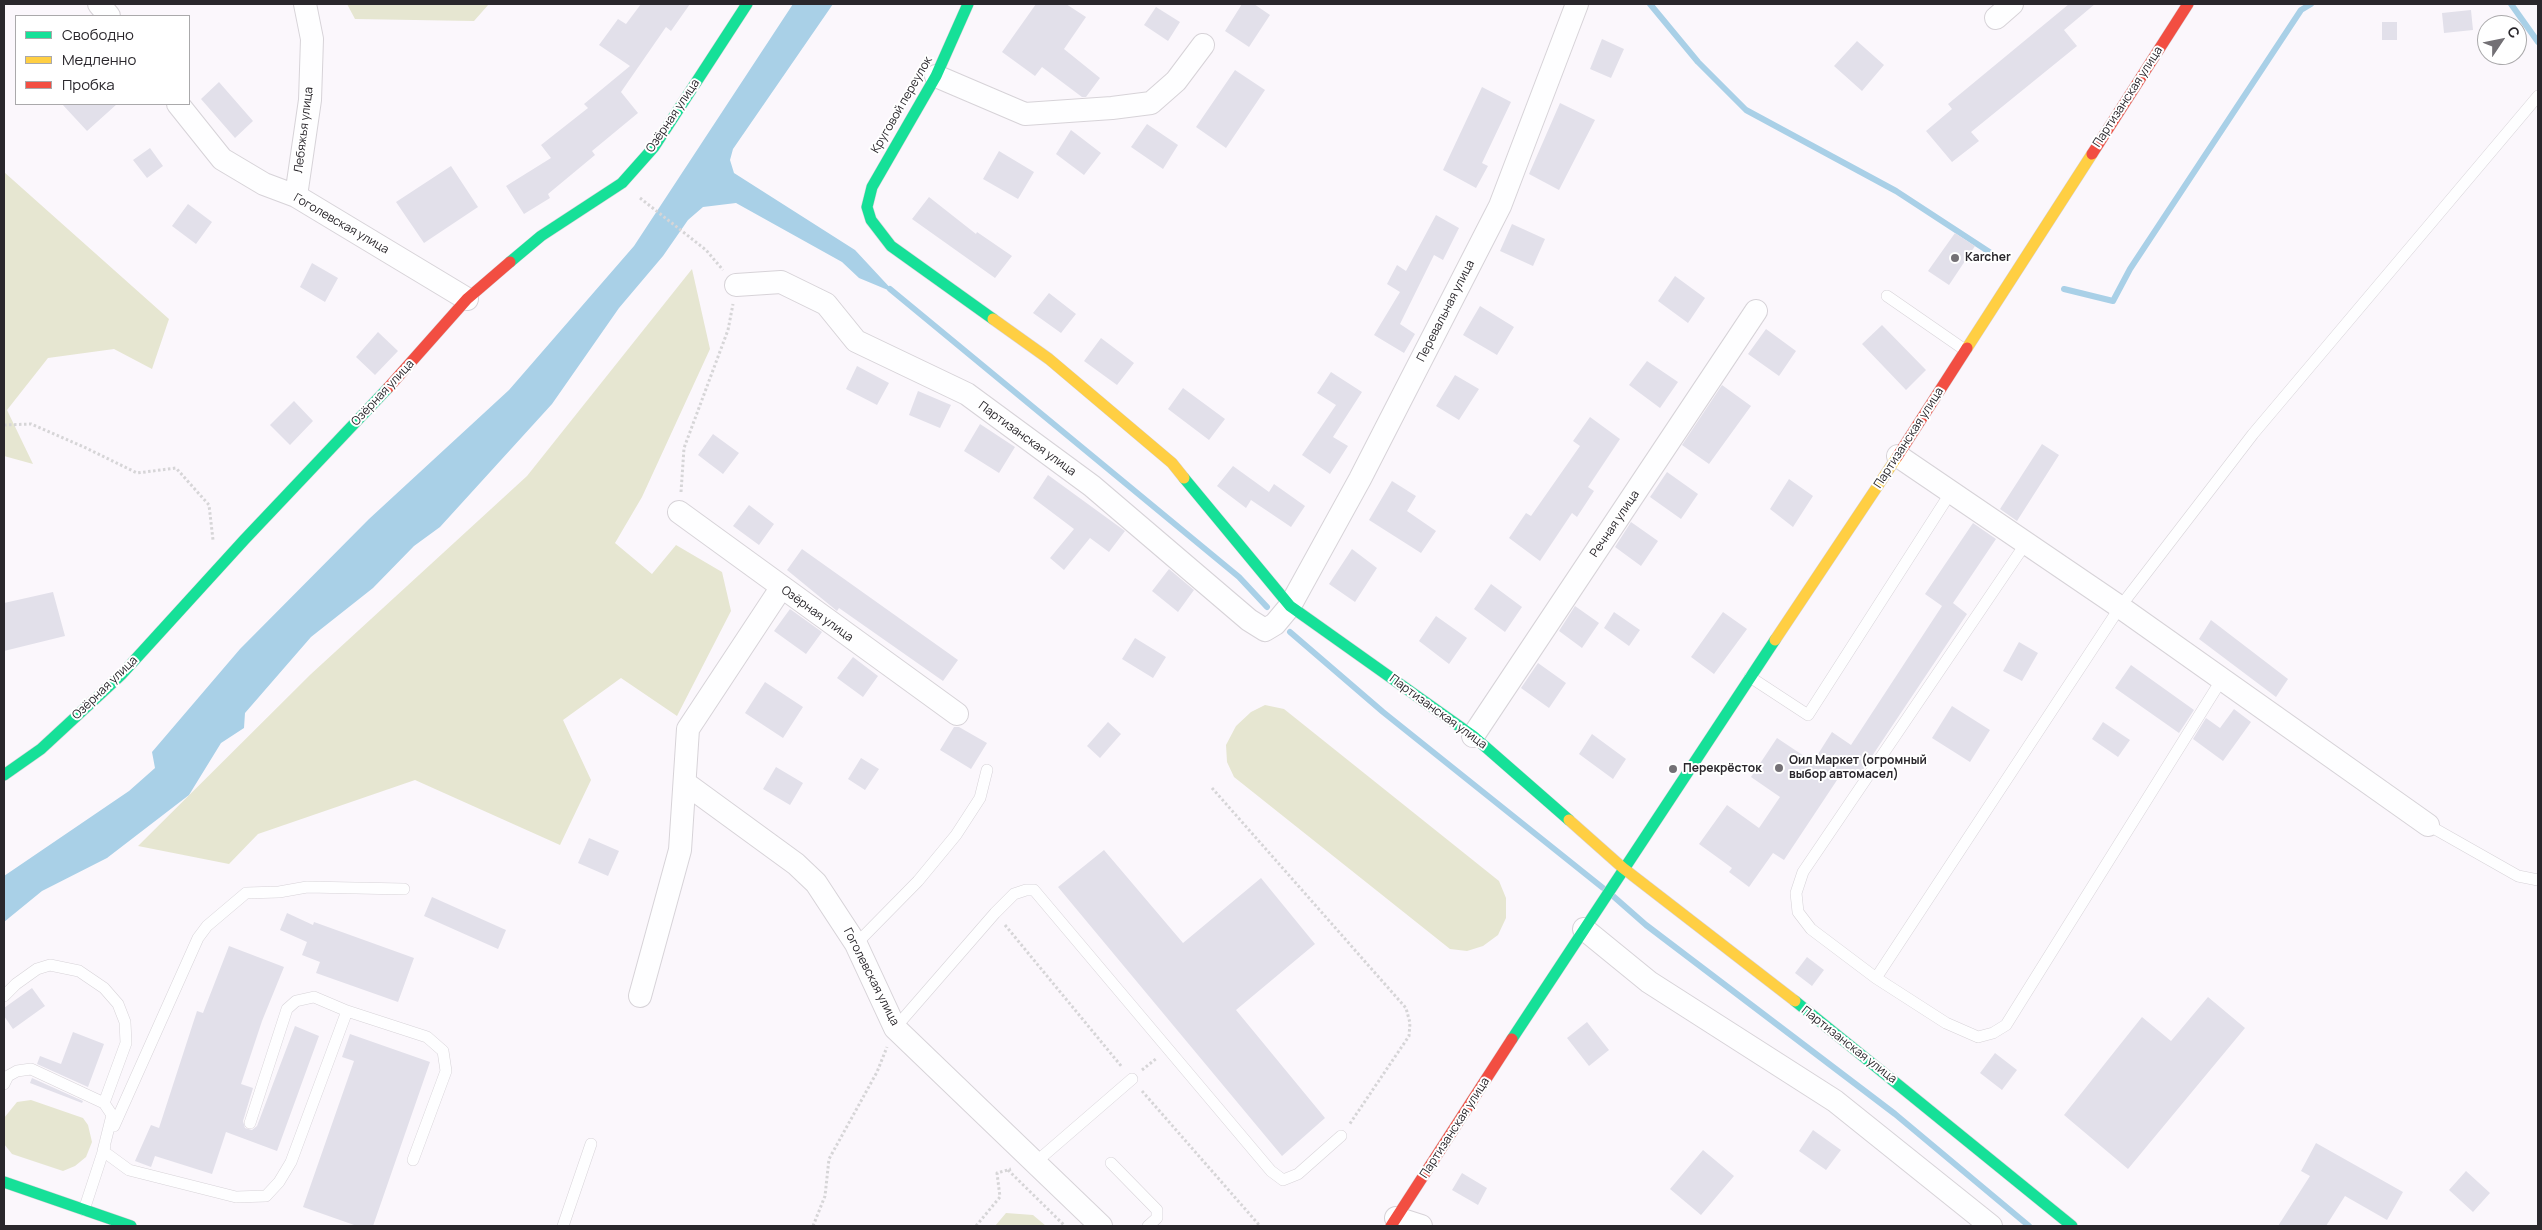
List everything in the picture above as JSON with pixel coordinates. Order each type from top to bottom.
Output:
[{"type":"main road","name":"Озёрная улица","points":[[4,775],[41,750],[121,675],[216,570],[404,372],[467,299],[541,236],[622,183],[654,146],[747,4]]},
{"type":"main road","name":"Круговой переулок","points":[[871,220],[867,206],[872,186],[936,76],[968,4]]},
{"type":"main road","name":"Партизанская улица","points":[[1394,1222],[1623,868],[1898,456],[2188,4]]},
{"type":"main road","name":"Партизанская улица","points":[[871,220],[891,246],[1049,359],[1172,464],[1290,606],[1473,736],[1623,868],[1860,1052],[2072,1226]]},
{"type":"main road","points":[[4,1182],[131,1226]]},
{"type":"street","points":[[99,4],[108,15]]},
{"type":"street","name":"Лебяжья улица","points":[[296,196],[310,100],[312,39],[305,4]]},
{"type":"street","name":"Перевальная улица","points":[[1290,606],[1364,470],[1500,206],[1577,4]]},
{"type":"street","points":[[936,76],[1025,114],[1112,108],[1151,103],[1176,81],[1203,45]]},
{"type":"street","name":"Гоголевская улица","points":[[179,105],[222,159],[264,184],[296,196],[467,299]]},
{"type":"street","name":"Партизанская улица","points":[[736,285],[781,282],[826,304],[856,341],[967,394],[1092,486],[1249,620],[1265,630],[1275,624],[1290,606]]},
{"type":"street","name":"Речная улица","points":[[1473,736],[1756,311]]},
{"type":"street","points":[[1898,456],[2120,607],[2428,825]]},
{"type":"street","name":"Озёрная улица","points":[[679,512],[781,588],[957,714]]},
{"type":"street","points":[[640,996],[680,850],[688,729],[781,588]]},
{"type":"street","name":"Гоголевская улица","points":[[685,783],[796,864],[816,883],[856,944],[894,1028],[1101,1226]]},
{"type":"street","points":[[1588,923],[1650,982],[1835,1101],[1991,1226]]},
{"type":"street","points":[[1394,1222],[1421,1226]]},
{"type":"lane","points":[[1876,978],[2120,607],[2253,434],[2538,96]]},
{"type":"lane","points":[[1887,296],[1966,350]]},
{"type":"lane","points":[[1750,677],[1808,715],[1951,492]]},
{"type":"lane","points":[[2026,543],[1803,872],[1796,893],[1798,912],[1811,929],[1876,978],[1946,1023],[1978,1037],[1993,1033],[2006,1025],[2222,679]]},
{"type":"lane","points":[[856,944],[918,881],[956,835],[980,798],[987,770]]},
{"type":"lane","points":[[2428,825],[2518,876],[2538,880]]},
{"type":"lane","points":[[103,1151],[198,938],[207,926],[246,893],[279,892],[307,887],[404,890]]},
{"type":"lane","points":[[894,1028],[1014,894],[1026,890],[1034,890],[1271,1171],[1283,1180],[1298,1174],[1342,1136]]},
{"type":"lane","points":[[4,996],[16,984],[37,969],[50,965],[79,971],[104,988],[118,1004],[125,1022],[126,1043],[104,1102]]},
{"type":"lane","points":[[250,1122],[287,1009],[296,1001],[314,997],[347,1011],[428,1037],[443,1051],[446,1071],[413,1160]]},
{"type":"lane","points":[[103,1151],[129,1170],[236,1197],[266,1196],[279,1182],[291,1162],[347,1011]]},
{"type":"lane","points":[[5,1078],[17,1071],[31,1068],[104,1102],[112,1115],[103,1151],[84,1210]]},
{"type":"lane","points":[[1036,1162],[1132,1079]]},
{"type":"lane","points":[[563,1226],[591,1144]]},
{"type":"lane","points":[[1111,1163],[1157,1210],[1157,1218],[1148,1226]]},
{"type":"path","points":[[650,206],[706,250],[736,285],[728,330],[684,448],[679,512]]},
{"type":"path","points":[[4,425],[31,424],[137,473],[176,468],[209,505],[216,570]]},
{"type":"path","points":[[1212,788],[1406,1008],[1410,1023],[1409,1036],[1342,1136]]},
{"type":"path","points":[[813,1226],[825,1196],[829,1160],[876,1072],[894,1028]]},
{"type":"path","points":[[1132,1079],[1168,1049]]},
{"type":"path","points":[[1008,1170],[1065,1226]]},
{"type":"path","points":[[976,1226],[1000,1197],[997,1173]]},
{"type":"green space","points":[[347,4],[489,4],[474,21],[355,19]]},
{"type":"green space","points":[[4,172],[169,319],[152,369],[114,349],[48,358],[7,410],[33,464],[4,456]]},
{"type":"green space","points":[[692,269],[710,349],[642,497],[615,543],[652,574],[676,545],[722,572],[731,611],[677,716],[621,678],[563,720],[591,780],[560,845],[415,780],[258,834],[229,864],[138,846],[311,674],[527,476]]},
{"type":"green space","points":[[1265,705],[1284,709],[1499,881],[1506,898],[1506,918],[1498,935],[1483,946],[1467,951],[1450,949],[1234,777],[1227,762],[1226,745],[1236,726],[1251,712]]},
{"type":"green space","points":[[31,1100],[83,1118],[88,1125],[92,1142],[86,1157],[75,1166],[63,1171],[12,1154],[4,1144],[4,1118],[17,1102]]},
{"type":"green space","points":[[1006,1213],[1033,1215],[1046,1226],[995,1226]]},
{"type":"water","points":[[793,4],[833,4],[733,149],[730,160],[734,173],[855,250],[895,293],[859,278],[842,262],[736,203],[703,207],[688,220],[663,256],[619,308],[552,404],[440,527],[414,546],[373,588],[311,637],[245,713],[244,728],[221,743],[189,795],[107,858],[42,891],[4,922],[4,876],[129,791],[155,768],[152,752],[240,649],[369,519],[509,390],[634,246]]},
{"type":"building","points":[[641,4],[690,4],[671,31],[666,27],[621,92],[638,113],[592,151],[595,155],[548,194],[550,198],[524,214],[506,186],[551,158],[541,145],[588,108],[584,104],[630,66],[599,45],[618,19],[626,24]]},
{"type":"building","points":[[1036,4],[1066,4],[1086,17],[1064,49],[1100,78],[1086,97],[1082,97],[1042,67],[1035,76],[1002,52]]},
{"type":"building","points":[[1242,4],[1254,4],[1270,15],[1249,47],[1225,31]]},
{"type":"building","points":[[2069,4],[2095,4],[2064,30],[2077,46],[1971,132],[1979,141],[1952,162],[1926,131],[1952,109],[1948,104]]},
{"type":"building","points":[[1156,7],[1180,22],[1168,41],[1144,25]]},
{"type":"building","points":[[2471,10],[2473,30],[2444,33],[2442,13]]},
{"type":"building","points":[[2382,22],[2397,22],[2397,40],[2382,40]]},
{"type":"building","points":[[1602,39],[1624,49],[1611,78],[1590,69]]},
{"type":"building","points":[[1857,41],[1884,65],[1862,91],[1834,66]]},
{"type":"building","points":[[1235,70],[1265,90],[1226,148],[1196,127]]},
{"type":"building","points":[[219,82],[253,121],[235,138],[201,99]]},
{"type":"building","points":[[1482,87],[1511,102],[1482,163],[1488,166],[1476,188],[1443,170]]},
{"type":"building","points":[[1560,103],[1595,120],[1559,190],[1529,174]]},
{"type":"building","points":[[63,105],[116,105],[87,131]]},
{"type":"building","points":[[1147,124],[1178,145],[1163,169],[1131,147]]},
{"type":"building","points":[[1071,130],[1101,153],[1084,175],[1056,154]]},
{"type":"building","points":[[150,148],[163,166],[147,178],[133,160]]},
{"type":"building","points":[[999,151],[1034,172],[1018,199],[983,179]]},
{"type":"building","points":[[451,166],[478,207],[424,243],[396,202]]},
{"type":"building","points":[[929,197],[976,234],[977,232],[1012,256],[995,278],[912,219]]},
{"type":"building","points":[[188,204],[212,222],[196,244],[172,226]]},
{"type":"building","points":[[1436,215],[1459,228],[1443,260],[1434,255],[1400,324],[1415,334],[1404,353],[1374,335],[1400,292],[1387,284],[1397,265],[1406,271]]},
{"type":"building","points":[[1512,224],[1545,239],[1533,266],[1500,251]]},
{"type":"building","points":[[1955,233],[1975,246],[1949,285],[1928,271]]},
{"type":"building","points":[[312,263],[338,278],[325,302],[300,287]]},
{"type":"building","points":[[1675,276],[1705,298],[1688,323],[1658,301]]},
{"type":"building","points":[[1049,293],[1076,314],[1061,333],[1033,313]]},
{"type":"building","points":[[1480,306],[1514,327],[1497,355],[1463,335]]},
{"type":"building","points":[[1882,325],[1926,370],[1906,390],[1862,344]]},
{"type":"building","points":[[1766,329],[1796,351],[1779,376],[1748,354]]},
{"type":"building","points":[[378,332],[398,351],[375,375],[356,357]]},
{"type":"building","points":[[1101,338],[1134,363],[1117,385],[1084,361]]},
{"type":"building","points":[[1647,361],[1678,382],[1660,408],[1629,385]]},
{"type":"building","points":[[857,366],[889,383],[877,405],[846,389]]},
{"type":"building","points":[[1331,372],[1362,392],[1333,437],[1348,446],[1330,474],[1302,455],[1336,405],[1317,393]]},
{"type":"building","points":[[1455,375],[1479,389],[1459,420],[1436,406]]},
{"type":"building","points":[[1722,385],[1751,406],[1709,464],[1682,445]]},
{"type":"building","points":[[1183,388],[1225,419],[1209,440],[1168,409]]},
{"type":"building","points":[[918,391],[951,405],[940,428],[909,415]]},
{"type":"building","points":[[294,401],[313,421],[290,445],[270,425]]},
{"type":"building","points":[[1590,417],[1620,439],[1588,487],[1594,491],[1577,517],[1572,513],[1540,561],[1509,538],[1526,513],[1531,516],[1580,446],[1573,441]]},
{"type":"building","points":[[980,424],[1015,447],[999,473],[964,451]]},
{"type":"building","points":[[713,434],[739,453],[723,474],[698,455]]},
{"type":"building","points":[[2042,444],[2059,455],[2017,521],[2000,509]]},
{"type":"building","points":[[1233,466],[1269,492],[1274,484],[1305,506],[1291,527],[1251,500],[1246,508],[1217,486]]},
{"type":"building","points":[[1667,472],[1698,494],[1681,519],[1650,497]]},
{"type":"building","points":[[1048,475],[1125,531],[1109,552],[1090,538],[1064,570],[1050,558],[1074,529],[1033,498]]},
{"type":"building","points":[[1789,479],[1813,496],[1793,527],[1770,509]]},
{"type":"building","points":[[1392,481],[1416,496],[1407,511],[1436,531],[1421,553],[1369,520]]},
{"type":"building","points":[[749,505],[774,524],[759,545],[733,526]]},
{"type":"building","points":[[1631,522],[1658,541],[1641,566],[1615,547]]},
{"type":"building","points":[[1973,523],[1996,539],[1953,603],[1967,614],[1856,780],[1843,771],[1784,860],[1773,853],[1749,887],[1729,872],[1732,868],[1699,844],[1727,805],[1759,828],[1780,797],[1751,777],[1777,738],[1813,762],[1832,732],[1851,745],[1942,606],[1925,594]]},
{"type":"building","points":[[802,549],[958,660],[943,681],[839,608],[837,611],[787,570]]},
{"type":"building","points":[[1352,549],[1377,568],[1355,602],[1329,584]]},
{"type":"building","points":[[1169,569],[1194,590],[1178,612],[1152,591]]},
{"type":"building","points":[[1491,584],[1522,607],[1505,632],[1474,609]]},
{"type":"building","points":[[53,592],[65,636],[4,651],[4,603]]},
{"type":"building","points":[[1575,606],[1599,623],[1582,648],[1559,631]]},
{"type":"building","points":[[790,609],[822,632],[806,654],[774,631]]},
{"type":"building","points":[[1614,612],[1640,630],[1629,646],[1604,628]]},
{"type":"building","points":[[1723,612],[1747,629],[1714,674],[1691,657]]},
{"type":"building","points":[[1436,616],[1467,638],[1449,664],[1419,641]]},
{"type":"building","points":[[2211,620],[2288,679],[2276,697],[2199,639]]},
{"type":"building","points":[[1135,638],[1166,657],[1153,678],[1122,659]]},
{"type":"building","points":[[2019,642],[2038,653],[2022,681],[2003,671]]},
{"type":"building","points":[[853,657],[878,676],[863,697],[837,678]]},
{"type":"building","points":[[1538,663],[1566,683],[1549,708],[1521,688]]},
{"type":"building","points":[[2131,665],[2194,710],[2179,733],[2115,688]]},
{"type":"building","points":[[765,682],[803,707],[783,738],[745,713]]},
{"type":"building","points":[[1952,706],[1990,730],[1970,762],[1932,738]]},
{"type":"building","points":[[2234,709],[2251,722],[2223,761],[2193,739],[2206,718],[2220,728]]},
{"type":"building","points":[[1108,722],[1121,734],[1100,758],[1087,746]]},
{"type":"building","points":[[2103,722],[2130,740],[2118,757],[2092,739]]},
{"type":"building","points":[[954,727],[959,727],[987,743],[971,769],[940,750]]},
{"type":"building","points":[[1592,734],[1626,759],[1613,779],[1579,754]]},
{"type":"building","points":[[861,758],[879,769],[865,790],[848,779]]},
{"type":"building","points":[[776,767],[803,783],[790,805],[763,789]]},
{"type":"building","points":[[589,838],[619,851],[608,876],[578,863]]},
{"type":"building","points":[[1104,850],[1183,943],[1261,878],[1315,944],[1236,1010],[1325,1118],[1282,1156],[1058,887]]},
{"type":"building","points":[[432,897],[506,930],[498,949],[424,916]]},
{"type":"building","points":[[287,913],[313,925],[314,922],[414,958],[398,1002],[316,973],[320,962],[302,955],[307,942],[280,930]]},
{"type":"building","points":[[229,946],[284,967],[262,1021],[241,1084],[253,1088],[243,1121],[245,1128],[252,1130],[257,1126],[295,1026],[319,1036],[277,1151],[226,1132],[212,1174],[155,1156],[151,1167],[135,1161],[151,1125],[159,1128],[197,1011],[203,1013]]},
{"type":"building","points":[[1807,957],[1824,970],[1812,986],[1795,973]]},
{"type":"building","points":[[32,988],[45,1006],[13,1029],[4,1016],[4,1008]]},
{"type":"building","points":[[2208,997],[2245,1028],[2128,1169],[2064,1115],[2142,1017],[2171,1041]]},
{"type":"building","points":[[1587,1022],[1609,1050],[1589,1066],[1567,1038]]},
{"type":"building","points":[[73,1032],[104,1044],[88,1087],[37,1064],[40,1056],[61,1064]]},
{"type":"building","points":[[350,1034],[430,1062],[373,1226],[357,1226],[303,1207],[354,1061],[342,1057]]},
{"type":"building","points":[[1995,1053],[2017,1070],[2002,1090],[1980,1073]]},
{"type":"building","points":[[32,1078],[83,1101],[82,1103],[30,1083]]},
{"type":"building","points":[[1813,1130],[1841,1150],[1826,1170],[1799,1151]]},
{"type":"building","points":[[2316,1143],[2403,1192],[2387,1220],[2345,1196],[2326,1226],[2278,1226],[2310,1176],[2301,1171]]},
{"type":"building","points":[[1703,1150],[1734,1176],[1701,1215],[1670,1189]]},
{"type":"building","points":[[2466,1171],[2490,1193],[2473,1212],[2449,1190]]},
{"type":"building","points":[[1462,1173],[1487,1188],[1478,1205],[1452,1190]]},
{"type":"waterway","points":[[1650,4],[1698,62],[1746,110],[1896,191],[1994,255]]},
{"type":"waterway","points":[[2064,289],[2113,301],[2130,269],[2301,10],[2311,4]]},
{"type":"waterway","points":[[2511,4],[2538,42]]},
{"type":"waterway","points":[[890,289],[1239,577],[1267,607]]},
{"type":"waterway","points":[[1290,632],[1383,712],[1603,888]]},
{"type":"waterway","points":[[1613,896],[1646,925],[1895,1114],[2029,1226]]},
{"type":"traffic: fast","points":[[510,262],[541,236],[622,183],[654,147],[747,4]]},
{"type":"traffic: fast","points":[[968,4],[936,76],[872,187],[867,207],[871,220],[891,246],[993,319]]},
{"type":"traffic: fast","points":[[4,775],[41,749],[121,675],[245,539],[388,388]]},
{"type":"traffic: fast","points":[[1184,478],[1290,606],[1473,736],[1569,820]]},
{"type":"traffic: fast","points":[[1512,1039],[1775,640]]},
{"type":"traffic: fast","points":[[1795,1001],[2072,1226]]},
{"type":"traffic: fast","points":[[4,1182],[131,1226]]},
{"type":"traffic: slow","points":[[1967,348],[2092,154]]},
{"type":"traffic: slow","points":[[993,319],[1049,359],[1172,463],[1184,478]]},
{"type":"traffic: slow","points":[[1775,640],[1897,457]]},
{"type":"traffic: slow","points":[[1569,820],[1623,868],[1795,1001]]},
{"type":"traffic: jam","points":[[2092,154],[2188,4]]},
{"type":"traffic: jam","points":[[388,388],[467,299],[510,262]]},
{"type":"traffic: jam","points":[[1897,457],[1967,348]]},
{"type":"traffic: jam","points":[[1391,1226],[1512,1039]]},
{"type":"place","name":"Karcher","points":[[1955,258]]},
{"type":"place","name":"Оил Маркет (огромный выбор автомасел)","points":[[1779,768]]},
{"type":"place","name":"Перекрёсток","points":[[1673,769]]}]
